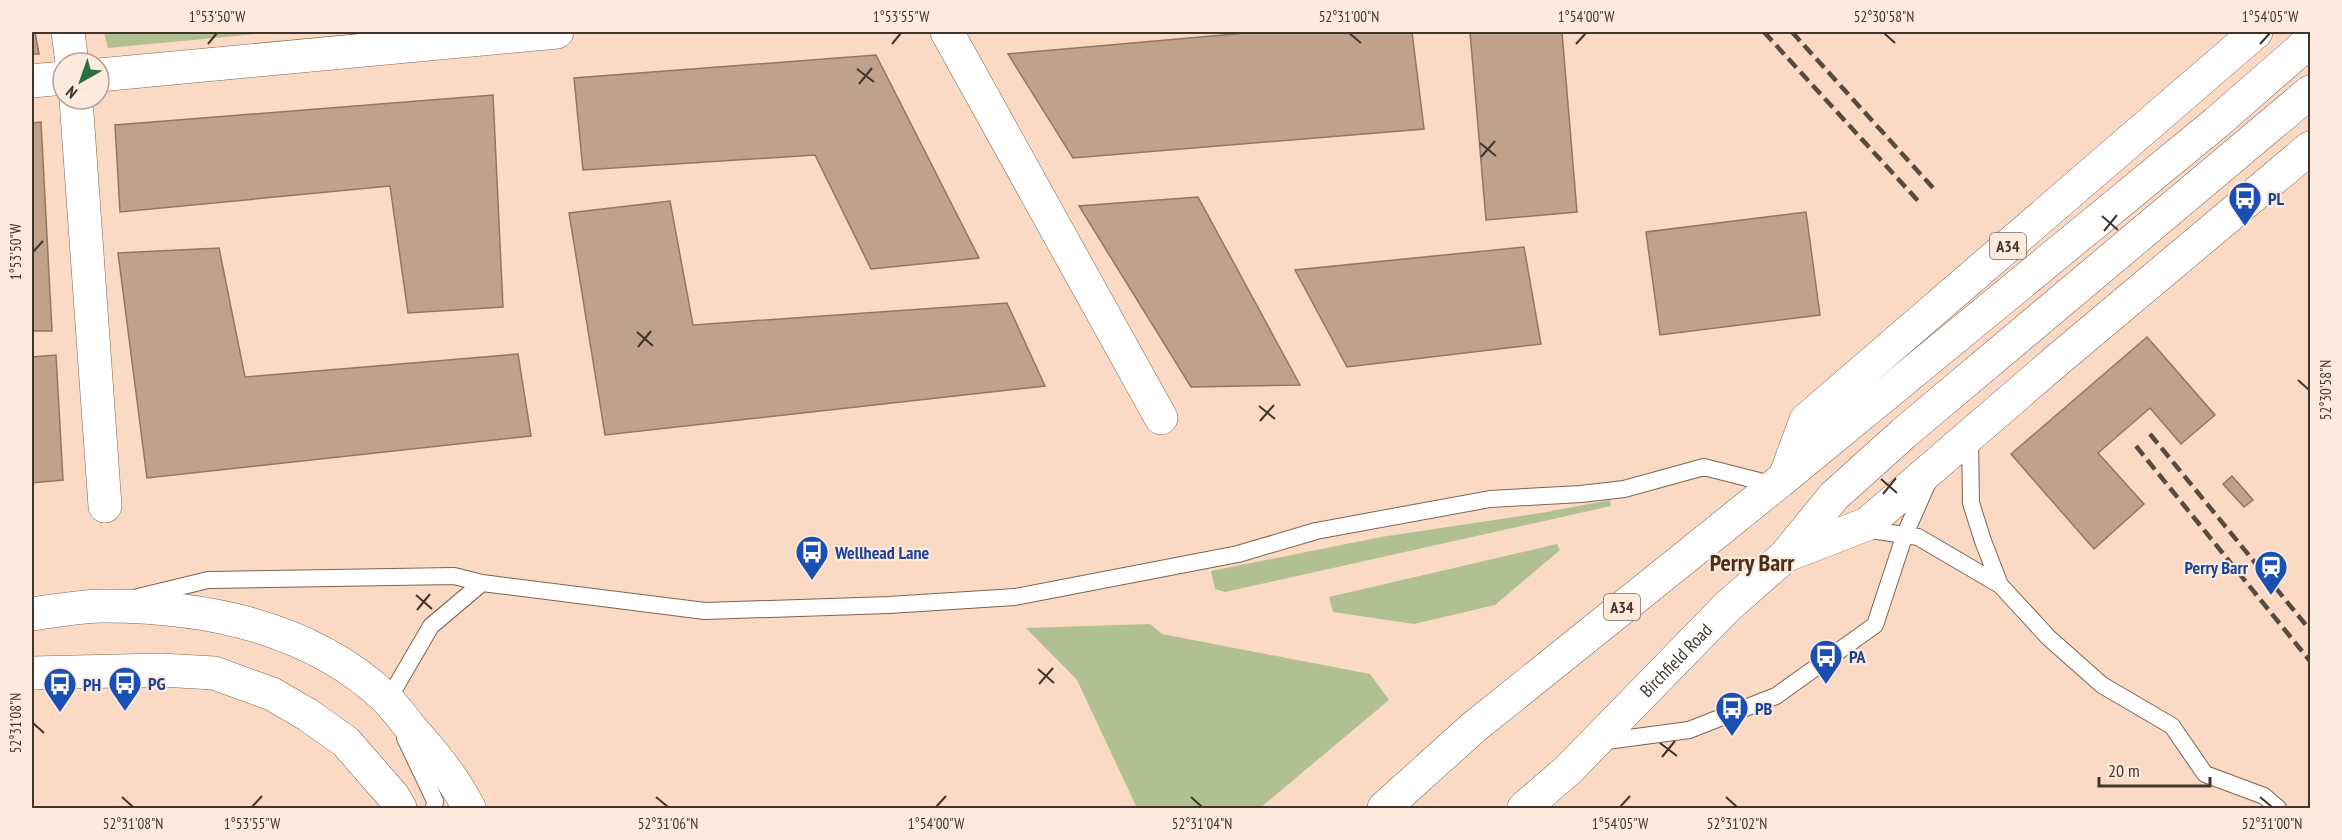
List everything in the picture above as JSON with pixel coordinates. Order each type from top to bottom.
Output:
[{"type":"main road","points":[[68,32],[70,51]]},
{"type":"main road","points":[[111,74],[557,32]]},
{"type":"main road","points":[[947,32],[1161,418]]},
{"type":"main road","name":"A34","points":[[1778,482],[1806,420],[2256,32]]},
{"type":"main road","name":"A34","points":[[1384,808],[1474,727],[1778,482],[2216,123],[2310,41]]},
{"type":"main road","points":[[32,81],[51,79]]},
{"type":"main road","points":[[1785,555],[1834,496],[1904,433],[2310,92]]},
{"type":"main road","points":[[77,111],[105,506]]},
{"type":"main road","points":[[1785,555],[1867,524],[2055,362],[2310,148]]},
{"type":"main road","name":"Birchfield Road","points":[[1524,808],[1568,770],[1727,608],[1785,555]]},
{"type":"main road","points":[[32,614],[102,606],[172,608],[244,621],[316,648],[367,683],[387,700],[429,748],[469,808]]},
{"type":"main road","points":[[32,673],[161,670],[214,673],[272,694],[346,741],[393,796],[400,808]]},
{"type":"lane","points":[[1970,437],[1971,503],[2000,585]]},
{"type":"lane","points":[[1595,742],[1689,729],[1776,696],[1875,625],[1905,534],[1936,466]]},
{"type":"lane","points":[[102,606],[208,580],[453,576],[482,583],[705,611],[889,605],[1015,597],[1239,554],[1316,531],[1490,498],[1581,494],[1624,489],[1704,467],[1758,481],[1778,482]]},
{"type":"lane","points":[[1857,528],[1918,537],[2000,585],[2049,638],[2102,685],[2172,726],[2205,774],[2264,796],[2278,808]]},
{"type":"lane","points":[[434,808],[435,801],[387,700],[431,626],[482,583]]},
{"type":"green space","points":[[104,32],[278,32],[108,48]]},
{"type":"green space","points":[[1610,500],[1611,506],[1225,592],[1215,589],[1211,571],[1381,537],[1541,513]]},
{"type":"green space","points":[[1557,544],[1560,550],[1495,605],[1414,624],[1333,612],[1329,597]]},
{"type":"green space","points":[[1150,624],[1162,634],[1370,674],[1389,700],[1260,808],[1137,808],[1077,680],[1026,628]]},
{"type":"building","points":[[32,32],[35,32],[39,54],[32,54]]},
{"type":"building","points":[[1257,32],[1412,32],[1424,129],[1073,158],[1008,54]]},
{"type":"building","points":[[1470,32],[1562,32],[1577,212],[1486,220]]},
{"type":"building","points":[[876,55],[979,258],[871,269],[815,155],[583,170],[574,78]]},
{"type":"building","points":[[493,95],[503,307],[408,313],[390,186],[120,212],[115,125]]},
{"type":"building","points":[[41,122],[52,331],[32,331],[32,123]]},
{"type":"building","points":[[1198,197],[1300,385],[1191,387],[1079,206]]},
{"type":"building","points":[[670,201],[693,325],[1007,303],[1045,386],[605,435],[569,213]]},
{"type":"building","points":[[1806,212],[1820,315],[1660,335],[1646,232]]},
{"type":"building","points":[[1524,247],[1541,344],[1347,367],[1295,270]]},
{"type":"building","points":[[219,248],[245,377],[518,354],[531,436],[147,478],[118,253]]},
{"type":"building","points":[[2147,337],[2215,415],[2181,444],[2150,408],[2098,453],[2144,504],[2094,549],[2011,454]]},
{"type":"building","points":[[56,355],[63,480],[32,483],[32,357]]},
{"type":"building","points":[[2232,476],[2253,500],[2244,507],[2223,484]]},
{"type":"railway","points":[[1764,32],[1920,203]]},
{"type":"railway","points":[[1792,32],[1934,189]]},
{"type":"railway","points":[[2150,434],[2310,630]]},
{"type":"railway","points":[[2136,446],[2310,661]]},
{"type":"place","name":"PL","points":[[2245,227]]},
{"type":"place","name":"Wellhead Lane","points":[[812,581]]},
{"type":"place","name":"Perry Barr","points":[[2271,596]]},
{"type":"place","name":"PA","points":[[1826,685]]},
{"type":"place","name":"PG","points":[[125,712]]},
{"type":"place","name":"PH","points":[[60,713]]},
{"type":"place","name":"PB","points":[[1732,737]]},
{"type":"district","name":"Perry Barr","points":[[1752,562]]}]
